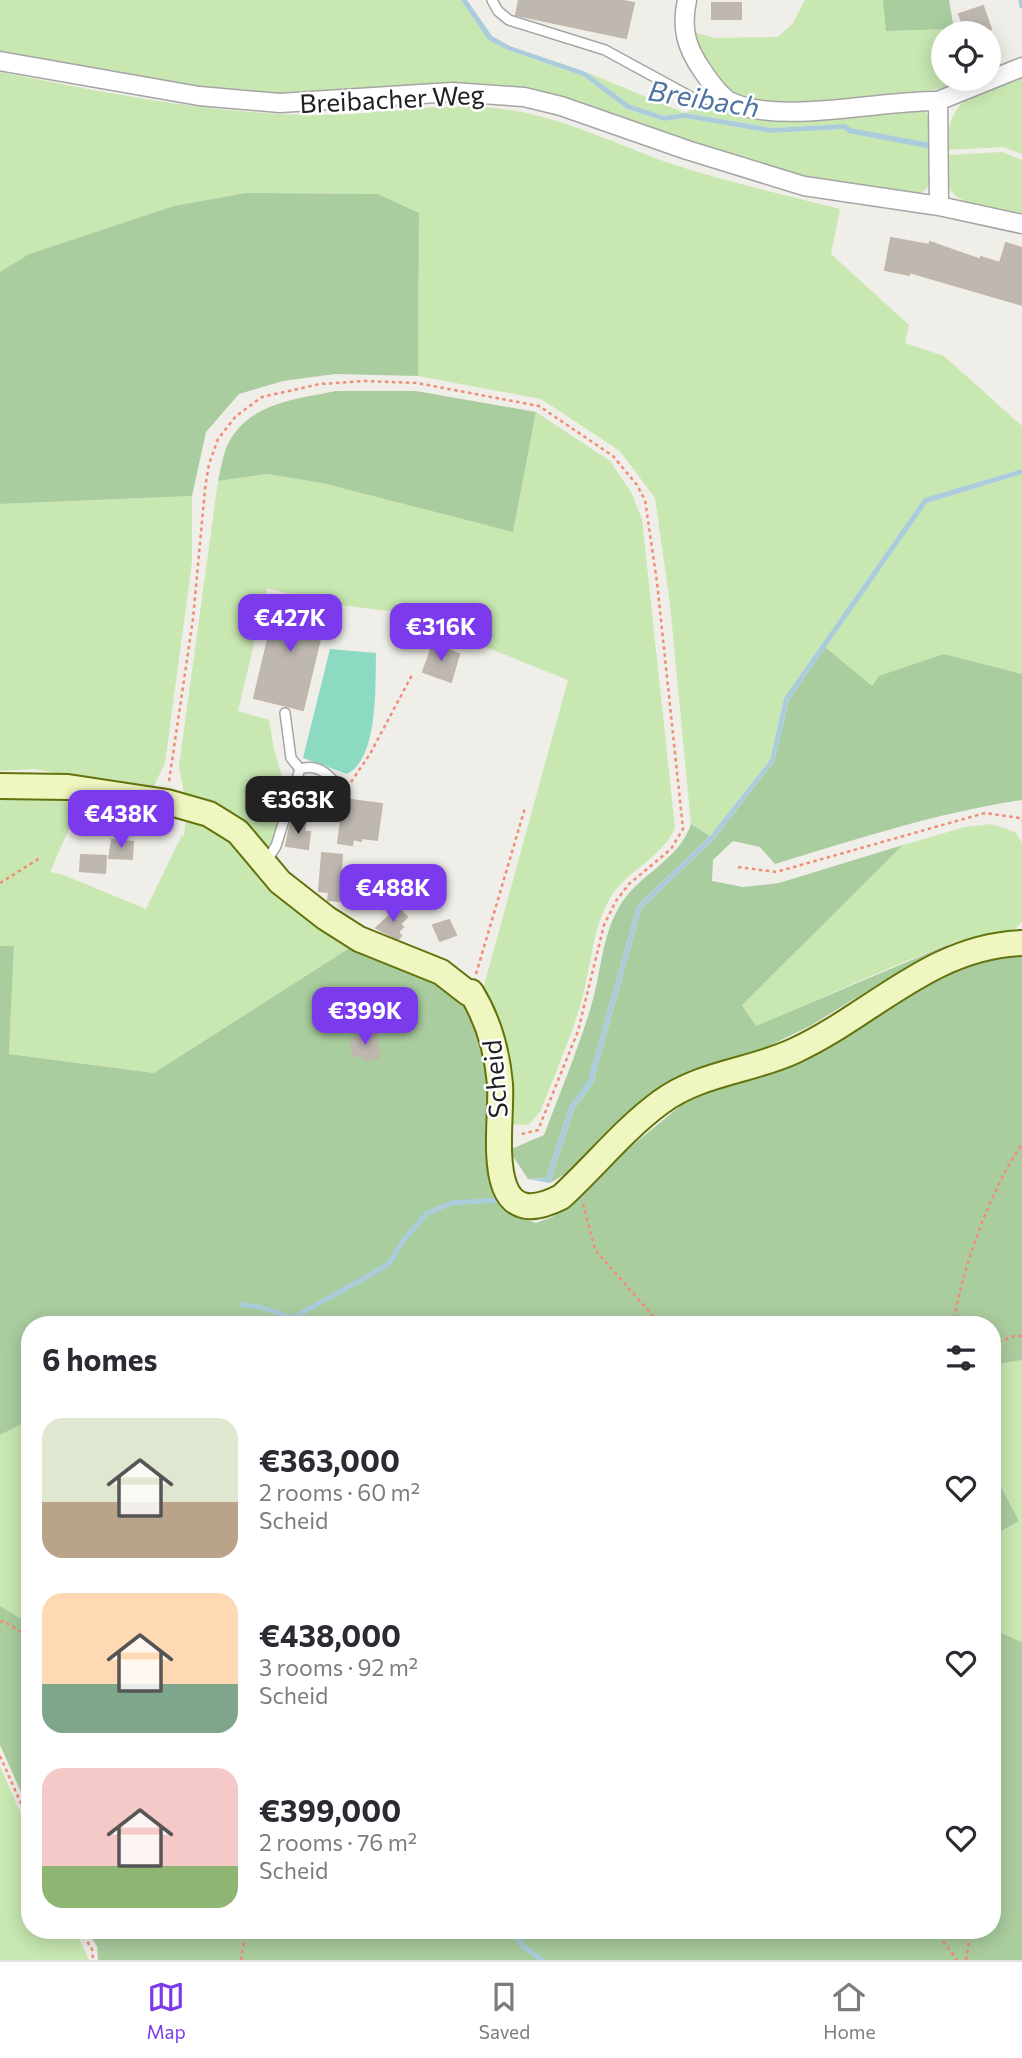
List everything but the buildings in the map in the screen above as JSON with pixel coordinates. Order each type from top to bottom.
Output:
[{"type":"street","points":[[687,0],[684,23],[690,52],[728,101],[749,108],[788,111],[938,101],[1022,66]]},
{"type":"street","name":"Breibacher Weg","points":[[0,61],[199,96],[280,103],[452,92],[498,93],[524,97],[561,106],[687,150],[804,186],[939,206],[1022,224]]},
{"type":"street","points":[[938,101],[939,206]]},
{"type":"street","name":"Scheid","points":[[0,786],[68,788],[166,802],[194,809],[225,822],[238,832],[295,895],[348,932],[441,972],[468,993],[471,992],[481,1007],[494,1041],[500,1087],[500,1177],[512,1198],[529,1206],[542,1206],[561,1197],[587,1172]]},
{"type":"street","points":[[587,1172],[660,1102],[681,1090],[796,1051],[940,963],[984,948],[1022,943]]},
{"type":"lane","points":[[492,0],[498,11],[509,20],[605,50],[693,98],[728,101]]},
{"type":"lane","points":[[285,713],[286,739],[291,758],[300,769]]},
{"type":"lane","points":[[300,769],[308,767],[324,771],[342,792]]},
{"type":"lane","points":[[265,863],[276,846],[300,769]]},
{"type":"path","points":[[166,802],[193,619],[209,464],[218,439],[236,416],[249,406],[262,397],[320,384],[365,381],[417,383],[539,406],[586,436],[628,471],[645,500],[667,662],[682,829],[671,849],[629,884],[616,901],[604,925],[578,1031],[538,1130],[499,1141]]},
{"type":"path","points":[[342,792],[370,754],[412,675]]},
{"type":"path","points":[[468,993],[481,963],[525,808]]},
{"type":"path","points":[[738,867],[776,872],[985,813],[1020,818],[1022,821]]},
{"type":"path","points":[[0,883],[40,858]]},
{"type":"path","points":[[955,1316],[964,1275],[992,1202],[1022,1144]]},
{"type":"path","points":[[587,1172],[582,1197],[595,1250],[653,1316]]},
{"type":"path","points":[[1001,1341],[1022,1336]]},
{"type":"path","points":[[0,1622],[3,1621],[21,1632]]},
{"type":"path","points":[[0,1756],[21,1804]]},
{"type":"path","points":[[86,1939],[92,1949],[93,1960]]},
{"type":"path","points":[[241,1960],[244,1939]]},
{"type":"path","points":[[942,1939],[957,1960]]},
{"type":"path","points":[[966,1960],[970,1939]]},
{"type":"green space","points":[[0,0],[461,0],[488,40],[508,50],[583,76],[627,109],[664,121],[685,118],[771,133],[844,129],[848,133],[931,149],[930,185],[918,196],[804,178],[554,95],[501,85],[445,83],[339,93],[264,94],[205,90],[0,53]]},
{"type":"green space","points":[[805,0],[883,0],[887,31],[931,30],[931,90],[788,108],[734,97],[692,49],[689,25],[697,33],[714,38],[778,37],[793,23]]},
{"type":"green space","points":[[883,0],[949,0],[953,21],[931,21],[931,30],[886,31]]},
{"type":"green space","points":[[0,72],[151,100],[266,113],[330,115],[458,106],[510,110],[557,121],[691,170],[840,209],[831,254],[909,325],[905,343],[944,356],[1022,426],[1022,469],[924,498],[784,698],[770,760],[710,836],[691,824],[670,604],[655,498],[620,451],[541,399],[418,376],[419,213],[378,194],[245,193],[174,206],[29,254],[0,272]]},
{"type":"green space","points":[[586,72],[685,113],[664,116],[629,104]]},
{"type":"green space","points":[[1022,72],[1022,154],[1003,147],[947,150],[948,132],[959,107],[979,91],[1001,91],[1001,81]]},
{"type":"green space","points":[[703,104],[752,112],[924,110],[932,123],[931,143],[850,128],[845,124],[772,128],[685,113]]},
{"type":"green space","points":[[1002,152],[1022,160],[1022,215],[958,198],[949,185],[947,155]]},
{"type":"green space","points":[[245,193],[378,194],[419,213],[418,376],[335,374],[283,381],[239,394],[206,432],[192,496],[0,504],[0,272],[29,254],[174,206]]},
{"type":"green space","points":[[336,391],[416,391],[536,412],[513,532],[322,483],[267,474],[218,481],[228,444],[248,420],[261,411],[290,400]]},
{"type":"green space","points":[[536,412],[610,461],[631,492],[642,519],[675,828],[661,848],[625,880],[610,898],[595,937],[584,993],[571,1033],[540,1112],[528,1125],[509,1124],[482,993],[568,680],[398,612],[331,604],[267,588],[238,711],[269,720],[274,750],[286,789],[272,844],[264,850],[185,799],[179,766],[218,481],[267,474],[322,483],[513,532]]},
{"type":"green space","points":[[1022,474],[1022,674],[944,654],[872,686],[825,647],[927,503]]},
{"type":"green space","points":[[192,496],[192,562],[165,763],[152,790],[34,769],[0,771],[0,504]]},
{"type":"green space","points":[[825,647],[872,686],[879,676],[944,654],[1022,674],[1022,800],[928,819],[775,864],[760,847],[733,841],[713,860],[712,881],[743,887],[779,883],[903,845],[742,1005],[756,1026],[954,942],[903,969],[810,1026],[750,1055],[667,1084],[634,1108],[582,1164],[550,1183],[574,1109],[593,1083],[641,909],[714,839],[774,762],[789,700]]},
{"type":"green space","points":[[330,649],[376,653],[375,701],[370,737],[365,753],[347,774],[303,758]]},
{"type":"green space","points":[[0,792],[82,799],[50,872],[146,909],[182,835],[184,836],[186,820],[218,832],[236,846],[261,880],[351,947],[154,1073],[9,1054],[14,947],[0,946]]},
{"type":"green space","points":[[691,824],[710,836],[637,906],[588,1081],[569,1107],[546,1178],[528,1179],[509,1150],[544,1135],[590,1010],[613,919],[627,895],[677,848]]},
{"type":"green space","points":[[991,824],[1015,832],[1022,843],[1022,921],[1017,927],[1000,935],[952,943],[756,1026],[742,1004],[903,845],[965,827]]},
{"type":"green space","points":[[0,946],[14,946],[9,1054],[154,1073],[351,947],[441,984],[462,1000],[475,1020],[483,1042],[487,1064],[489,1159],[497,1198],[512,1213],[536,1223],[552,1217],[567,1206],[628,1149],[691,1097],[762,1077],[794,1064],[969,961],[1022,953],[1022,1360],[1001,1364],[1001,1316],[21,1316],[21,1424],[0,1435]]},
{"type":"green space","points":[[1022,1360],[1022,1642],[1001,1633],[1001,1531],[1019,1521],[1001,1487],[1001,1364]]},
{"type":"green space","points":[[21,1424],[21,1619],[0,1606],[0,1435]]},
{"type":"green space","points":[[1001,1487],[1019,1521],[1001,1531]]},
{"type":"green space","points":[[0,1606],[21,1619],[21,1792],[0,1745]]},
{"type":"green space","points":[[1001,1633],[1022,1642],[1022,1960],[98,1960],[97,1946],[92,1939],[1001,1939]]},
{"type":"green space","points":[[0,1766],[21,1814],[21,1939],[79,1939],[89,1960],[0,1960]]},
{"type":"water","points":[[461,0],[467,0],[492,36],[510,46],[586,72],[629,104],[664,116],[685,113],[772,128],[845,124],[851,128],[931,143],[931,149],[848,133],[844,129],[771,133],[685,118],[664,121],[627,109],[583,76],[508,50],[488,40]]},
{"type":"water","points":[[1022,469],[1022,474],[927,503],[789,700],[774,762],[714,839],[641,909],[593,1083],[574,1109],[550,1183],[528,1179],[546,1178],[569,1107],[588,1080],[637,906],[710,836],[770,760],[784,698],[924,498]]},
{"type":"waterway","points":[[1021,0],[1022,6]]},
{"type":"waterway","points":[[297,1316],[389,1264],[402,1242],[427,1213],[452,1203],[497,1200]]},
{"type":"waterway","points":[[242,1305],[260,1307],[287,1316]]},
{"type":"waterway","points":[[518,1939],[542,1960]]},
{"type":"water label","name":"Breibach","points":[[704,98]]}]
